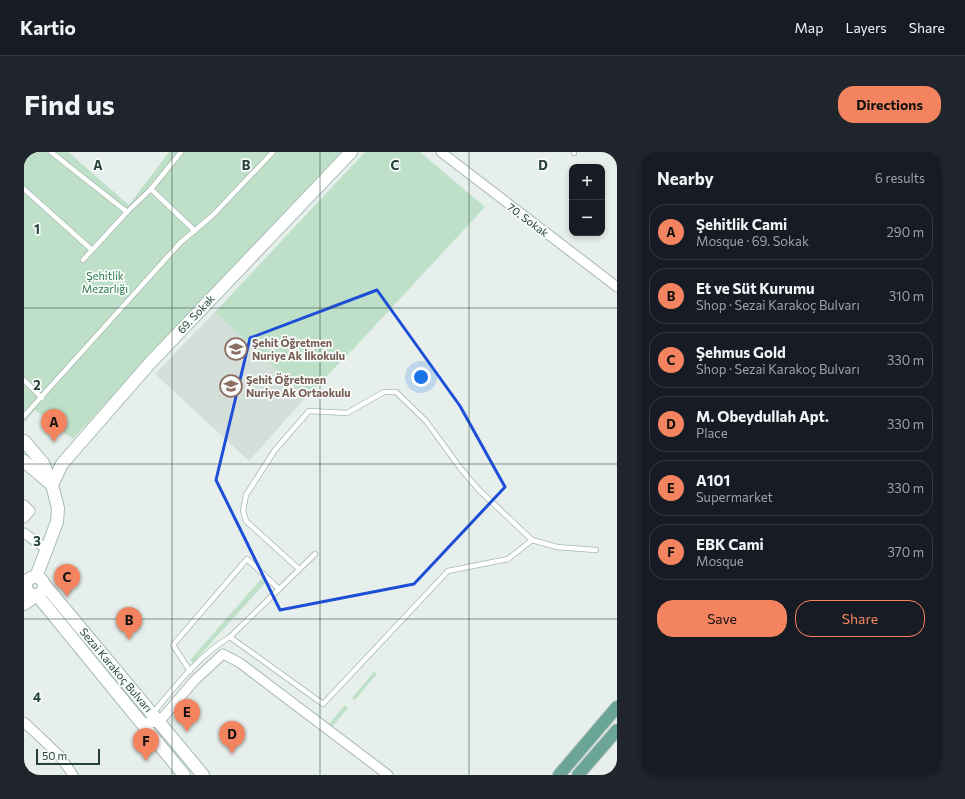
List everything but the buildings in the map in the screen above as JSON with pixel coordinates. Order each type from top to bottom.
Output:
[{"type":"main road","points":[[559,775],[617,707]]},
{"type":"main road","points":[[578,775],[617,730]]},
{"type":"street","name":"69. Sokak","points":[[52,485],[62,464],[150,363],[351,152]]},
{"type":"street","name":"70. Sokak","points":[[441,152],[617,287]]},
{"type":"street","points":[[24,441],[43,463],[52,485],[58,508],[57,522],[48,550],[30,582],[42,592],[24,604]]},
{"type":"street","points":[[24,462],[52,485]]},
{"type":"street","points":[[24,506],[30,511],[24,518]]},
{"type":"street","points":[[24,533],[48,550]]},
{"type":"street","name":"Sezai Karakoç Bulvarı","points":[[184,775],[37,595],[29,593],[26,588],[30,582],[156,718],[202,775]]},
{"type":"street","points":[[142,723],[156,718],[223,654],[240,662],[388,775]]},
{"type":"street","points":[[24,722],[59,755],[72,775]]},
{"type":"lane","points":[[51,152],[127,212]]},
{"type":"lane","points":[[84,260],[127,212],[151,189],[181,152]]},
{"type":"lane","points":[[24,416],[42,398],[180,243],[213,215],[273,152]]},
{"type":"lane","points":[[24,189],[92,250]]},
{"type":"lane","points":[[151,189],[195,230]]},
{"type":"lane","points":[[24,380],[42,398]]},
{"type":"lane","points":[[299,569],[246,521],[243,511],[246,496],[275,450],[309,411],[347,413],[384,392],[396,392],[426,421],[470,480],[532,540],[557,547],[596,550]]},
{"type":"lane","points":[[230,637],[323,704],[448,571],[508,559],[532,540]]},
{"type":"lane","points":[[156,718],[190,671],[216,645],[230,637],[315,554]]},
{"type":"lane","points":[[190,671],[173,645],[247,559],[279,589]]},
{"type":"highlighted area","points":[[377,290],[460,406],[505,487],[414,584],[280,610],[216,480],[250,338]]},
{"type":"shaded area","name":"Şehit Öğretmen Nuriye Ak Ortaokulu","points":[[215,312],[306,397],[249,461],[155,374]]},
{"type":"green space","name":"Şehitlik Mezarlığı","points":[[24,152],[68,152],[129,205],[169,152],[341,152],[162,341],[73,439],[35,410],[24,423]]},
{"type":"green space","points":[[365,152],[420,152],[485,207],[358,344],[306,397],[215,312]]},
{"type":"green space","points":[[262,578],[266,582],[193,663],[190,660]]},
{"type":"green space","points":[[374,672],[377,674],[355,700],[352,698]]},
{"type":"green space","points":[[345,705],[348,708],[331,728],[328,725]]},
{"type":"place","name":"Şehit Öğretmen Nuriye Ak İlkokulu","points":[[236,349]]},
{"type":"place","name":"Şehit Öğretmen Nuriye Ak Ortaokulu","points":[[231,386]]},
{"type":"place","name":"Şehitlik Cami","points":[[54,442]]},
{"type":"place","name":"Şehmus Gold","points":[[67,597]]},
{"type":"place","name":"Et ve Süt Kurumu","points":[[129,640]]},
{"type":"place","name":"A101","points":[[187,732]]},
{"type":"place","name":"M. Obeydullah Apt.","points":[[232,754]]},
{"type":"place","name":"EBK Cami","points":[[146,761]]}]
